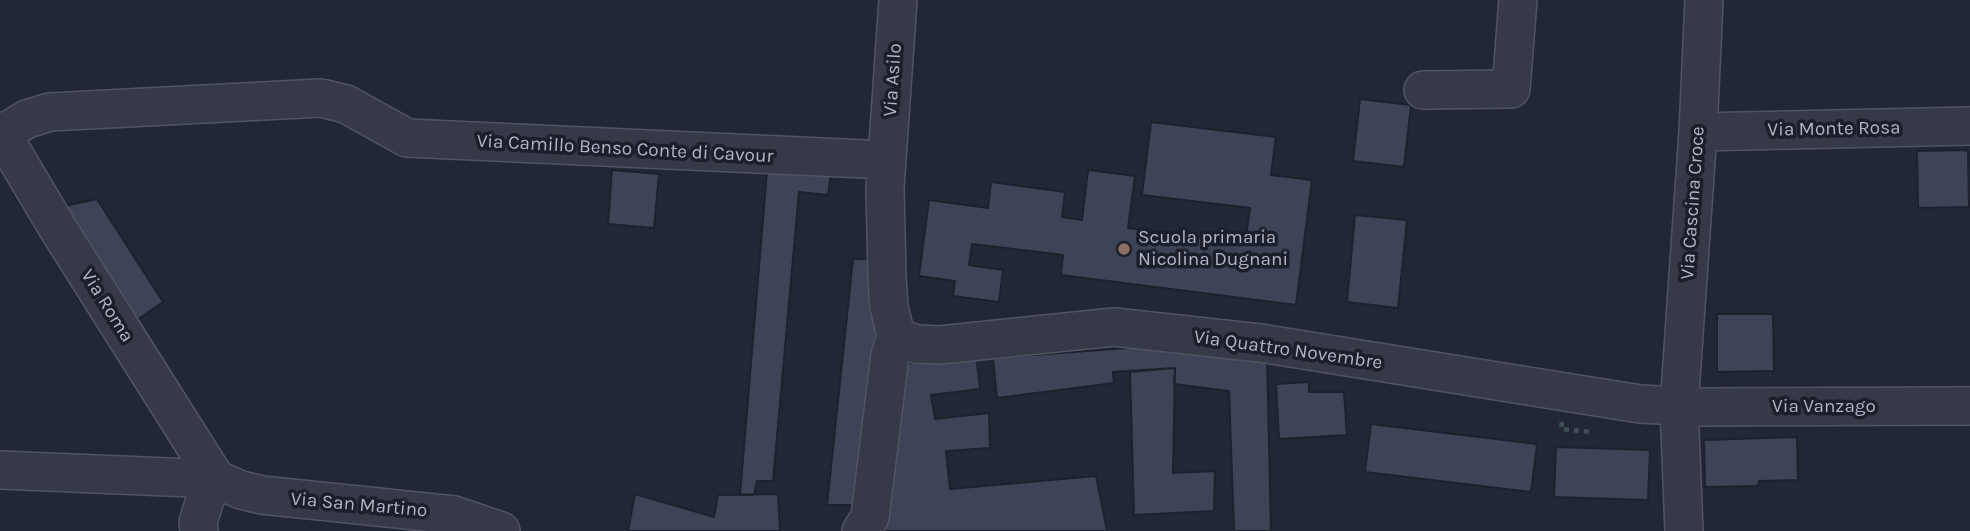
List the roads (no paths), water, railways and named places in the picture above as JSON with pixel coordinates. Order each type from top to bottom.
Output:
[{"type":"street","name":"Via Asilo","points":[[887,160],[898,0]]},
{"type":"street","points":[[1423,90],[1511,89],[1518,0]]},
{"type":"street","name":"Via Cascina Croce","points":[[1684,531],[1679,407],[1698,132],[1704,0]]},
{"type":"street","name":"Via Camillo Benso Conte di Cavour","points":[[1,133],[27,119],[50,112],[321,98],[345,104],[399,134],[417,139],[887,160]]},
{"type":"street","name":"Via Monte Rosa","points":[[1698,132],[1970,126]]},
{"type":"street","name":"Via Roma","points":[[1,133],[216,479]]},
{"type":"street","points":[[862,531],[870,517],[890,355],[896,336],[889,307],[887,278],[887,160]]},
{"type":"street","name":"Via Quattro Novembre","points":[[896,336],[916,344],[940,345],[1114,327],[1260,343],[1640,404],[1679,407]]},
{"type":"street","name":"Via Vanzago","points":[[1679,407],[1970,406]]},
{"type":"street","name":"Via San Martino","points":[[0,470],[216,479],[241,490],[262,495],[441,513],[501,531]]},
{"type":"street","points":[[199,531],[198,522],[205,497],[216,479]]},
{"type":"place","name":"Scuola primaria Nicolina Dugnani","points":[[1124,249]]}]
